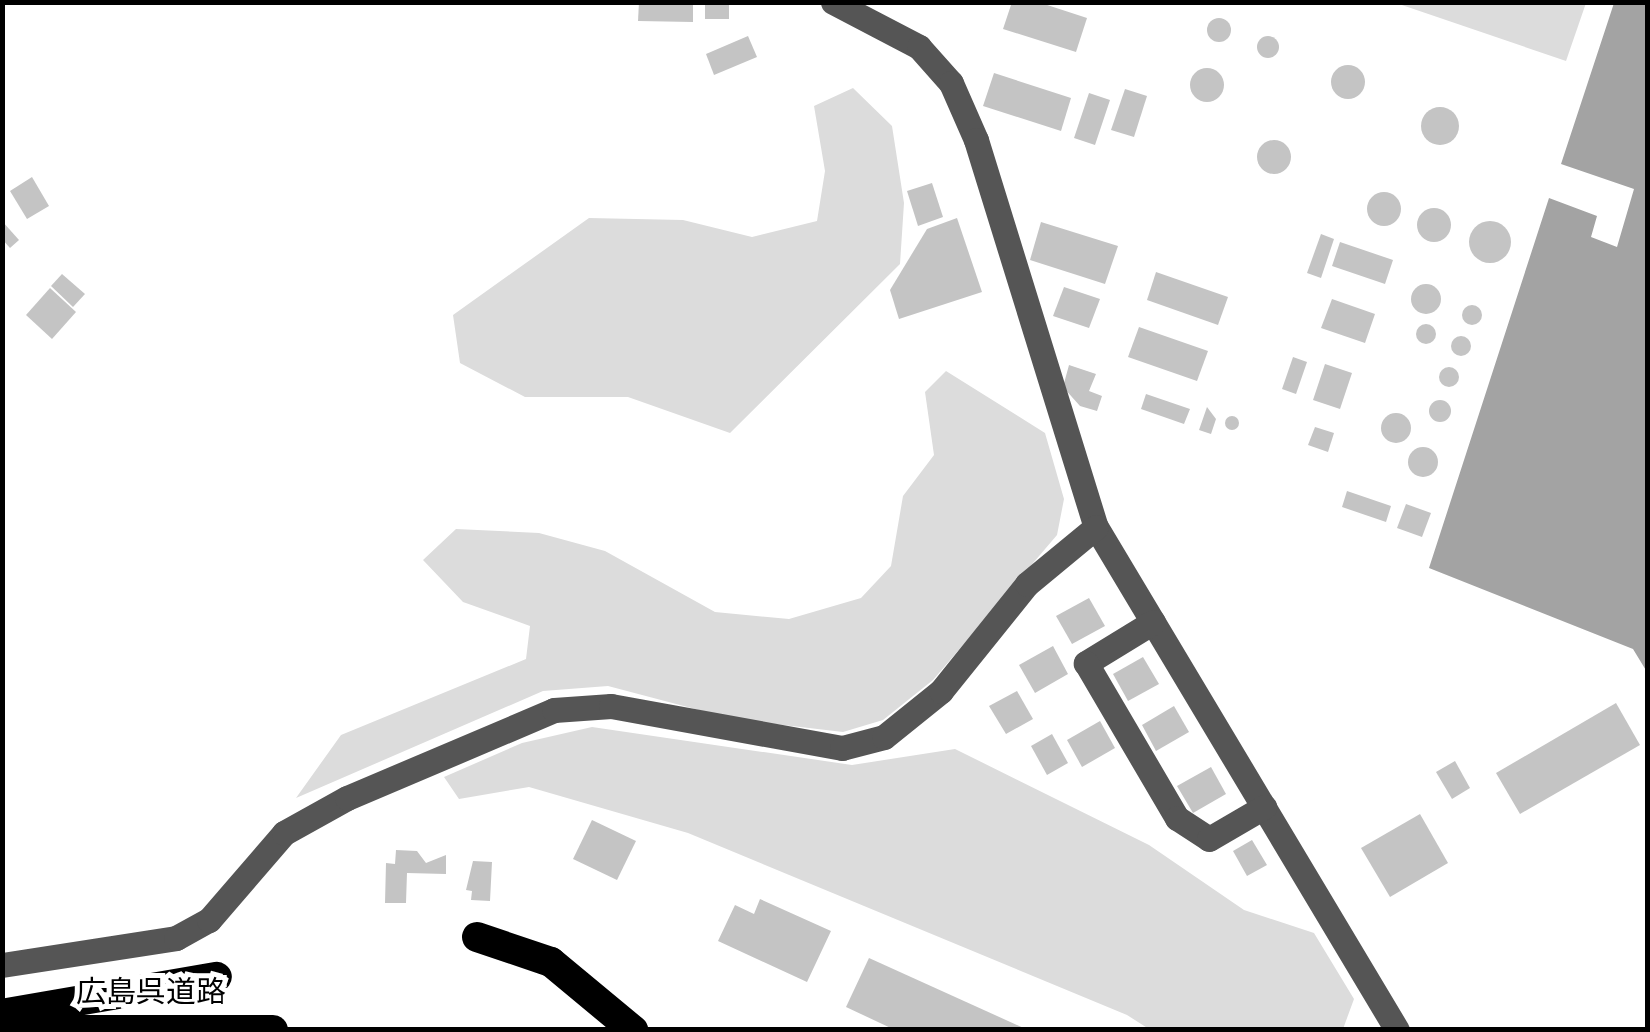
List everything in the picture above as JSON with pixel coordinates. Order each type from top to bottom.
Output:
[{"type":"highway","points":[[477,937],[551,962],[633,1030]]},
{"type":"highway","points":[[2,1014],[217,977]]},
{"type":"highway","name":"広島呉道路","points":[[28,1030],[273,1030]]},
{"type":"street","points":[[832,2],[919,47],[950,84],[976,140],[1096,528],[1397,1030]]},
{"type":"street","points":[[2,965],[176,938],[208,920],[284,833],[347,798],[554,710],[611,706],[842,748],[884,736],[941,691],[1028,584],[1096,528]]},
{"type":"street","points":[[1153,622],[1086,662],[1177,818],[1209,840],[1264,808]]},
{"type":"shaded area","points":[[1396,3],[1586,3],[1566,61]]},
{"type":"shaded area","points":[[1614,3],[1647,3],[1647,672],[1633,649],[1429,568],[1549,198],[1597,216],[1591,237],[1617,247],[1634,189],[1561,164]]},
{"type":"shaded area","points":[[853,88],[892,126],[904,203],[900,264],[730,433],[628,397],[525,397],[460,363],[453,315],[589,218],[683,220],[752,237],[817,221],[825,171],[814,106]]},
{"type":"shaded area","points":[[946,371],[1045,433],[1064,499],[1057,535],[933,680],[883,720],[843,732],[733,719],[608,686],[543,691],[296,798],[341,735],[526,659],[530,626],[463,602],[423,560],[456,529],[539,533],[605,551],[715,612],[789,619],[861,598],[891,566],[903,496],[934,455],[925,392]]},
{"type":"shaded area","points":[[592,727],[852,765],[955,749],[1149,845],[1244,910],[1314,933],[1354,999],[1343,1029],[1149,1029],[1127,1015],[688,833],[529,787],[459,799],[444,777],[522,743]]},
{"type":"building","points":[[639,2],[693,2],[693,22],[638,21]]},
{"type":"building","points":[[705,2],[729,2],[729,19],[705,19]]},
{"type":"building","points":[[1012,2],[1038,2],[1087,18],[1076,52],[1003,29]]},
{"type":"building","points":[[1219,18],[1231,30],[1219,42],[1207,30]]},
{"type":"building","points":[[748,36],[757,57],[714,75],[706,54]]},
{"type":"building","points":[[1268,36],[1276,39],[1276,55],[1268,58],[1260,55],[1257,47],[1260,39]]},
{"type":"building","points":[[1348,65],[1360,70],[1365,82],[1360,94],[1348,99],[1336,94],[1331,82],[1336,70]]},
{"type":"building","points":[[1207,68],[1219,73],[1224,85],[1219,97],[1207,102],[1195,97],[1190,85],[1195,73]]},
{"type":"building","points":[[994,73],[1071,98],[1061,131],[983,106]]},
{"type":"building","points":[[1125,89],[1147,96],[1134,137],[1111,130]]},
{"type":"building","points":[[1089,93],[1110,100],[1095,145],[1074,138]]},
{"type":"building","points":[[1440,107],[1453,113],[1459,126],[1453,139],[1440,145],[1427,139],[1421,126],[1427,113]]},
{"type":"building","points":[[1274,140],[1286,145],[1291,157],[1286,169],[1274,174],[1262,169],[1257,157],[1262,145]]},
{"type":"building","points":[[32,177],[49,206],[27,219],[10,191]]},
{"type":"building","points":[[932,183],[943,217],[918,226],[907,191]]},
{"type":"building","points":[[1384,192],[1396,197],[1401,209],[1396,221],[1384,226],[1372,221],[1367,209],[1372,197]]},
{"type":"building","points":[[1434,208],[1446,213],[1451,225],[1446,237],[1434,242],[1422,237],[1417,225],[1422,213]]},
{"type":"building","points":[[957,218],[982,292],[899,319],[890,290],[927,229]]},
{"type":"building","points":[[2,221],[19,240],[10,248],[2,239]]},
{"type":"building","points":[[1490,221],[1505,227],[1511,242],[1505,257],[1490,263],[1475,257],[1469,242],[1475,227]]},
{"type":"building","points":[[1041,222],[1118,246],[1105,284],[1030,260]]},
{"type":"building","points":[[1321,234],[1334,239],[1321,278],[1307,273]]},
{"type":"building","points":[[1340,242],[1393,260],[1385,284],[1332,266]]},
{"type":"building","points":[[1156,272],[1228,297],[1218,325],[1147,300]]},
{"type":"building","points":[[62,274],[85,294],[73,307],[51,286]]},
{"type":"building","points":[[1426,284],[1436,289],[1441,299],[1436,309],[1426,314],[1416,309],[1411,299],[1416,289]]},
{"type":"building","points":[[1064,287],[1100,299],[1089,328],[1053,316]]},
{"type":"building","points":[[50,288],[76,312],[52,339],[26,315]]},
{"type":"building","points":[[1332,299],[1375,314],[1365,343],[1321,328]]},
{"type":"building","points":[[1468,305],[1476,305],[1482,315],[1476,325],[1468,325],[1462,319],[1462,311]]},
{"type":"building","points":[[1422,324],[1430,324],[1436,334],[1430,344],[1422,344],[1416,338],[1416,330]]},
{"type":"building","points":[[1139,327],[1208,351],[1197,381],[1128,357]]},
{"type":"building","points":[[1457,336],[1465,336],[1471,346],[1465,356],[1457,356],[1451,350],[1451,342]]},
{"type":"building","points":[[1293,357],[1307,362],[1296,394],[1282,389]]},
{"type":"building","points":[[1325,364],[1352,373],[1340,409],[1313,400]]},
{"type":"building","points":[[1069,365],[1096,374],[1089,391],[1102,396],[1097,411],[1080,406],[1063,387]]},
{"type":"building","points":[[1445,367],[1453,367],[1459,377],[1453,387],[1445,387],[1439,381],[1439,373]]},
{"type":"building","points":[[1146,394],[1190,409],[1184,424],[1141,409]]},
{"type":"building","points":[[1440,400],[1451,411],[1440,422],[1429,411]]},
{"type":"building","points":[[1207,407],[1216,419],[1211,434],[1199,430]]},
{"type":"building","points":[[1396,413],[1410,422],[1411,428],[1402,442],[1396,443],[1382,434],[1381,428],[1390,414]]},
{"type":"building","points":[[1232,416],[1239,423],[1232,430],[1225,423]]},
{"type":"building","points":[[1315,427],[1334,433],[1328,452],[1308,445]]},
{"type":"building","points":[[1423,447],[1433,452],[1438,462],[1433,472],[1423,477],[1413,472],[1408,462],[1413,452]]},
{"type":"building","points":[[1347,491],[1391,506],[1386,522],[1342,507]]},
{"type":"building","points":[[1406,504],[1431,513],[1422,537],[1397,528]]},
{"type":"building","points":[[1089,598],[1105,626],[1072,644],[1056,616]]},
{"type":"building","points":[[1053,646],[1068,674],[1035,693],[1019,665]]},
{"type":"building","points":[[1143,657],[1159,684],[1128,701],[1113,674]]},
{"type":"building","points":[[1017,691],[1033,719],[1006,734],[989,706]]},
{"type":"building","points":[[1616,703],[1640,745],[1520,814],[1496,773]]},
{"type":"building","points":[[1174,706],[1189,732],[1156,751],[1142,725]]},
{"type":"building","points":[[1100,721],[1115,748],[1082,767],[1067,740]]},
{"type":"building","points":[[1052,734],[1068,763],[1047,775],[1031,746]]},
{"type":"building","points":[[1455,761],[1470,788],[1452,799],[1436,772]]},
{"type":"building","points":[[1211,767],[1226,794],[1193,813],[1177,786]]},
{"type":"building","points":[[1420,814],[1448,863],[1390,897],[1361,848]]},
{"type":"building","points":[[592,820],[636,841],[617,880],[573,859]]},
{"type":"building","points":[[1252,840],[1267,865],[1247,876],[1233,851]]},
{"type":"building","points":[[396,850],[417,851],[426,863],[446,855],[446,874],[407,873],[406,903],[385,903],[386,863],[395,864]]},
{"type":"building","points":[[473,861],[492,862],[490,901],[471,900],[472,891],[466,890]]},
{"type":"building","points":[[760,899],[831,931],[807,982],[718,941],[735,905],[754,914]]},
{"type":"building","points":[[869,958],[1028,1030],[895,1030],[846,1007]]}]
